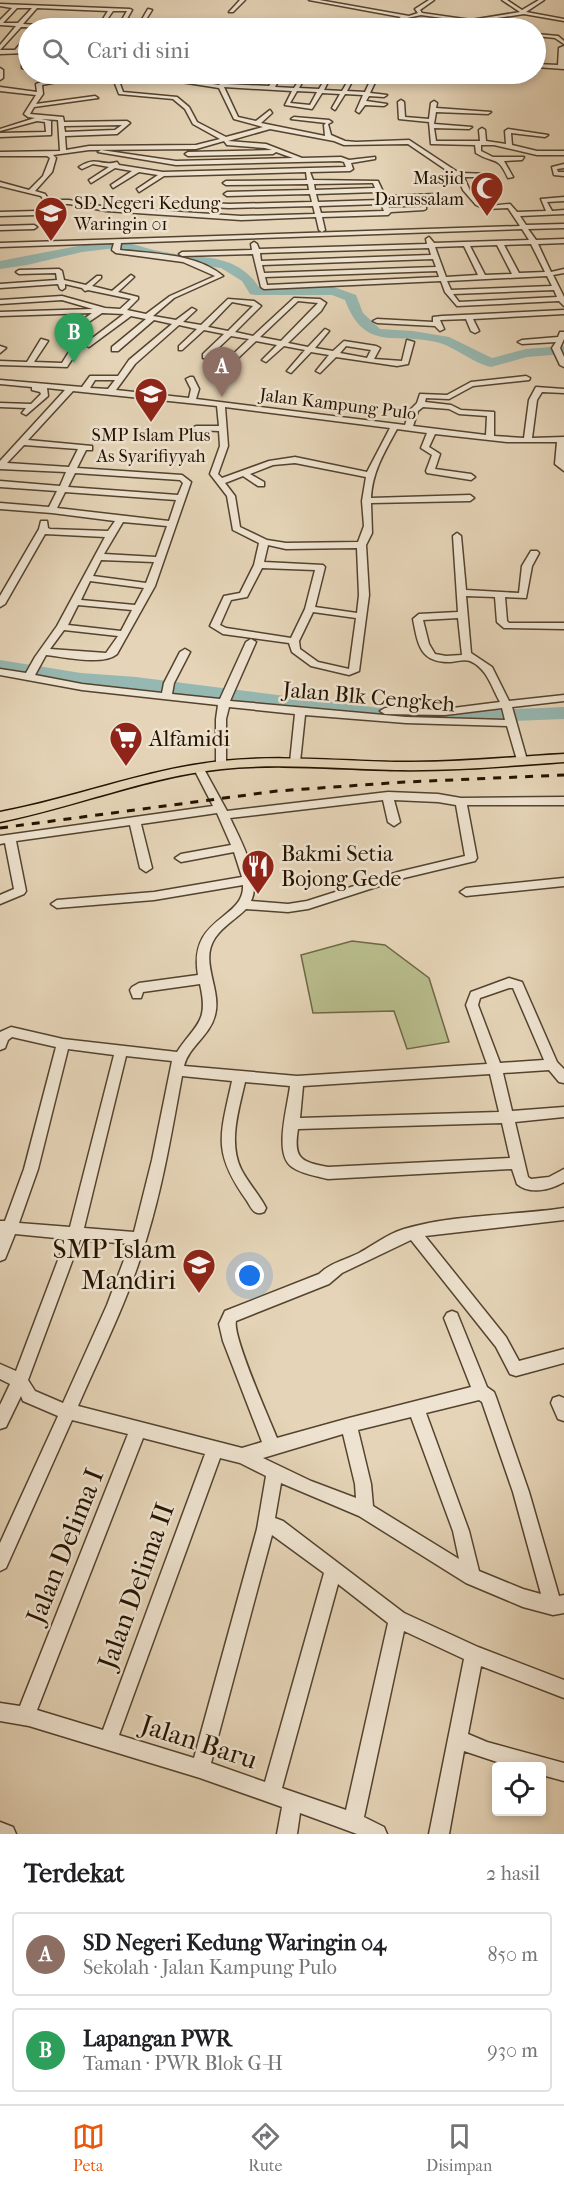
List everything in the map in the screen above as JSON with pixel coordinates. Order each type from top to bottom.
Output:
[{"type":"main road","points":[[0,817],[168,774],[221,765],[295,762],[396,766],[564,758]]},
{"type":"street","points":[[231,11],[243,0]]},
{"type":"street","points":[[311,0],[405,16],[413,17],[422,14],[453,18]]},
{"type":"street","points":[[331,4],[337,0]]},
{"type":"street","points":[[422,14],[417,8],[432,0]]},
{"type":"street","points":[[504,0],[523,13]]},
{"type":"street","points":[[523,13],[542,0]]},
{"type":"street","points":[[5,3],[14,6],[130,10],[126,18]]},
{"type":"street","points":[[0,25],[14,6]]},
{"type":"street","points":[[26,18],[36,6]]},
{"type":"street","points":[[50,14],[56,7]]},
{"type":"street","points":[[71,14],[75,8]]},
{"type":"street","points":[[88,15],[93,8]]},
{"type":"street","points":[[106,18],[112,9]]},
{"type":"street","points":[[144,18],[150,10]]},
{"type":"street","points":[[493,18],[523,13],[564,20]]},
{"type":"street","points":[[402,18],[405,16]]},
{"type":"street","points":[[0,25],[18,27]]},
{"type":"street","points":[[0,58],[1,50],[18,28]]},
{"type":"street","points":[[546,36],[557,35],[564,43]]},
{"type":"street","points":[[546,66],[562,67],[562,48],[564,48]]},
{"type":"street","points":[[1,50],[16,52],[18,50]]},
{"type":"street","points":[[0,70],[0,78]]},
{"type":"street","points":[[0,135],[48,135],[48,121],[27,115],[39,94],[39,84]]},
{"type":"street","points":[[117,84],[123,94],[166,96],[179,101],[187,108],[197,125],[227,140]]},
{"type":"street","points":[[207,84],[384,94]]},
{"type":"street","points":[[271,88],[274,84]]},
{"type":"street","points":[[299,84],[287,104],[312,106],[324,84]]},
{"type":"street","points":[[335,108],[348,84]]},
{"type":"street","points":[[358,111],[372,84]]},
{"type":"street","points":[[221,86],[236,118],[282,130],[356,144],[409,142],[429,153],[461,177],[469,194],[480,206],[508,205],[516,214],[559,288],[562,302],[461,304],[454,302],[448,292],[433,245],[424,229]]},
{"type":"street","points":[[0,89],[39,94]]},
{"type":"street","points":[[32,106],[95,98]]},
{"type":"street","points":[[401,102],[402,119],[469,127]]},
{"type":"street","points":[[364,103],[384,104]]},
{"type":"street","points":[[282,130],[294,119],[297,105]]},
{"type":"street","points":[[401,112],[433,109],[488,112]]},
{"type":"street","points":[[433,109],[432,142],[481,143],[509,146],[537,153],[561,153],[564,164],[554,168],[556,174],[564,174]]},
{"type":"street","points":[[256,124],[270,111]]},
{"type":"street","points":[[0,130],[39,118],[60,117],[63,152]]},
{"type":"street","points":[[294,119],[328,124],[328,136],[333,139]]},
{"type":"street","points":[[61,134],[117,132],[127,123],[62,124]]},
{"type":"street","points":[[456,126],[456,143]]},
{"type":"street","points":[[10,128],[49,127]]},
{"type":"street","points":[[0,154],[19,150],[49,154],[89,148],[188,148],[227,140],[269,127]]},
{"type":"street","points":[[482,130],[478,152],[484,157],[522,158]]},
{"type":"street","points":[[509,146],[508,131],[545,135]]},
{"type":"street","points":[[533,134],[537,153]]},
{"type":"street","points":[[213,143],[261,145],[286,152],[303,161],[322,230]]},
{"type":"street","points":[[362,150],[380,163]]},
{"type":"street","points":[[100,152],[171,163],[341,159],[348,162],[373,158]]},
{"type":"street","points":[[186,154],[286,152]]},
{"type":"street","points":[[31,191],[51,168],[53,158],[49,154]]},
{"type":"street","points":[[222,154],[229,206],[227,217]]},
{"type":"street","points":[[91,181],[128,157]]},
{"type":"street","points":[[500,159],[506,166],[510,177]]},
{"type":"street","points":[[82,167],[92,162],[163,174],[225,173],[350,169],[348,162]]},
{"type":"street","points":[[113,186],[137,170]]},
{"type":"street","points":[[138,190],[163,174]]},
{"type":"street","points":[[458,175],[491,175]]},
{"type":"street","points":[[226,183],[310,181],[355,176],[375,182],[388,210]]},
{"type":"street","points":[[0,184],[43,195],[47,202],[69,202],[101,209],[227,217],[383,214],[388,213],[388,210],[424,208]]},
{"type":"street","points":[[227,194],[379,190]]},
{"type":"street","points":[[326,192],[330,203]]},
{"type":"street","points":[[469,194],[498,193]]},
{"type":"street","points":[[190,204],[229,206],[316,204],[437,196]]},
{"type":"street","points":[[550,213],[543,200],[564,199]]},
{"type":"street","points":[[516,214],[564,212]]},
{"type":"street","points":[[0,214],[38,213]]},
{"type":"street","points":[[208,236],[253,237],[322,230],[564,225]]},
{"type":"street","points":[[0,228],[34,227]]},
{"type":"street","points":[[0,243],[342,234],[424,229]]},
{"type":"street","points":[[342,234],[348,247],[357,284]]},
{"type":"street","points":[[253,237],[264,287],[483,278],[564,271]]},
{"type":"street","points":[[115,350],[172,297],[220,276],[206,268],[177,260],[118,252],[115,250],[120,241]]},
{"type":"street","points":[[182,254],[564,241]]},
{"type":"street","points":[[499,243],[517,276]]},
{"type":"street","points":[[466,244],[483,278]]},
{"type":"street","points":[[258,263],[437,257]]},
{"type":"street","points":[[260,275],[441,269]]},
{"type":"street","points":[[19,272],[59,271],[63,282],[64,310]]},
{"type":"street","points":[[85,288],[99,277]]},
{"type":"street","points":[[113,293],[131,277]]},
{"type":"street","points":[[0,286],[63,282],[136,298]]},
{"type":"street","points":[[448,292],[559,288]]},
{"type":"street","points":[[89,345],[125,312],[136,298],[145,292]]},
{"type":"street","points":[[0,302],[62,298],[102,309],[369,361],[403,364],[410,342]]},
{"type":"street","points":[[182,348],[230,300],[256,304],[206,355],[232,359],[293,301],[306,298],[322,303],[266,360]]},
{"type":"street","points":[[0,314],[47,316],[64,310],[102,309]]},
{"type":"street","points":[[80,326],[102,309]]},
{"type":"street","points":[[111,391],[132,362],[192,310]]},
{"type":"street","points":[[377,321],[438,327],[436,319],[439,318],[564,312]]},
{"type":"street","points":[[468,317],[476,331]]},
{"type":"street","points":[[291,371],[325,331]]},
{"type":"street","points":[[28,365],[44,340]]},
{"type":"street","points":[[0,363],[64,365],[80,341]]},
{"type":"street","points":[[522,342],[560,344],[564,365]]},
{"type":"street","points":[[320,371],[344,343],[376,347],[369,361]]},
{"type":"street","points":[[84,390],[93,378],[122,378]]},
{"type":"street","points":[[421,404],[423,396],[449,397],[471,384],[526,378]]},
{"type":"street","points":[[190,379],[195,389],[192,401]]},
{"type":"street","points":[[1,394],[2,384],[44,390],[45,394],[26,413]]},
{"type":"street","name":"Jalan Kampung Pulo","points":[[2,384],[111,391],[408,429],[528,440],[562,440]]},
{"type":"street","points":[[2,464],[41,424],[71,388]]},
{"type":"street","points":[[528,440],[533,400],[539,389],[564,391]]},
{"type":"street","points":[[221,404],[224,446],[214,474],[231,496],[236,528],[264,542],[303,547],[361,545],[368,538],[369,519],[366,501],[370,475],[379,452],[394,427]]},
{"type":"street","points":[[408,429],[415,408],[421,404],[451,406],[459,412],[491,414],[490,437]]},
{"type":"street","points":[[0,405],[33,406]]},
{"type":"street","points":[[196,428],[223,429]]},
{"type":"street","points":[[432,431],[425,448],[436,454],[430,471],[471,477]]},
{"type":"street","points":[[562,440],[559,464],[564,468]]},
{"type":"street","points":[[21,442],[87,448],[72,469],[52,510]]},
{"type":"street","points":[[220,482],[272,463],[295,460],[370,475]]},
{"type":"street","points":[[2,464],[182,478],[187,484],[150,586],[114,652],[106,657],[46,652]]},
{"type":"street","points":[[72,469],[102,468]]},
{"type":"street","points":[[245,474],[261,484]]},
{"type":"street","points":[[0,484],[182,498]]},
{"type":"street","points":[[366,501],[470,498]]},
{"type":"street","points":[[0,507],[52,510],[173,524]]},
{"type":"street","points":[[31,672],[62,627],[110,534],[121,519]]},
{"type":"street","points":[[0,604],[44,525],[48,532],[110,534]]},
{"type":"street","points":[[457,536],[466,654],[488,669],[506,706],[522,760]]},
{"type":"street","points":[[264,542],[259,565],[244,596],[232,596],[224,603],[215,626],[223,631],[294,641]]},
{"type":"street","points":[[259,565],[320,567],[310,609],[294,641],[295,650],[309,661],[352,672],[357,661],[362,616],[364,584],[361,545]]},
{"type":"street","points":[[460,593],[523,596],[527,566],[534,553]]},
{"type":"street","points":[[100,557],[159,560]]},
{"type":"street","points":[[88,579],[150,586]]},
{"type":"street","points":[[500,594],[504,624],[564,626]]},
{"type":"street","points":[[76,602],[137,608]]},
{"type":"street","points":[[310,609],[362,616]]},
{"type":"street","points":[[462,615],[422,616],[418,619],[423,645],[426,653],[431,657],[442,660],[471,657]]},
{"type":"street","points":[[62,627],[123,633]]},
{"type":"street","points":[[221,765],[223,750],[221,721],[226,698],[250,642]]},
{"type":"street","points":[[167,690],[185,652]]},
{"type":"street","name":"Jalan Blk Cengkeh","points":[[0,672],[31,672],[64,684],[167,690],[300,711],[424,723],[510,721]]},
{"type":"street","points":[[385,711],[438,712],[564,698]]},
{"type":"street","points":[[295,762],[300,711]]},
{"type":"street","points":[[0,1562],[120,1291],[139,1239],[152,1191],[178,1064],[196,1039],[209,1014],[210,1006],[202,963],[207,939],[216,926],[245,905],[249,891],[248,880],[237,848],[199,769]]},
{"type":"street","points":[[388,796],[394,822]]},
{"type":"street","points":[[0,900],[20,891],[5,839],[134,820],[388,796],[438,798],[461,802],[564,801]]},
{"type":"street","points":[[245,905],[288,908],[308,905],[402,874],[471,858],[461,802]]},
{"type":"street","points":[[134,820],[146,868]]},
{"type":"street","points":[[181,858],[237,848]]},
{"type":"street","points":[[57,904],[154,896],[248,880]]},
{"type":"street","points":[[466,892],[564,882]]},
{"type":"street","points":[[137,995],[136,990],[139,988],[205,979]]},
{"type":"street","points":[[564,1078],[552,1065],[518,985],[509,983],[475,995],[472,1005],[496,1070],[522,1180],[528,1185],[552,1182],[564,1175]]},
{"type":"street","points":[[0,1045],[2,1037],[11,1032],[63,1044],[121,1051],[239,1078],[297,1081],[552,1065]]},
{"type":"street","points":[[0,1255],[5,1228],[31,1168],[63,1044]]},
{"type":"street","points":[[0,1422],[20,1381],[76,1232],[121,1051]]},
{"type":"street","points":[[239,1078],[228,1139],[230,1158],[235,1171],[259,1208]]},
{"type":"street","points":[[297,1081],[287,1145],[288,1154],[294,1162],[308,1170],[328,1173],[518,1163]]},
{"type":"street","points":[[292,1124],[506,1117],[564,1112]]},
{"type":"street","points":[[272,1447],[231,1341],[228,1324],[230,1316],[324,1279],[333,1270],[381,1249],[401,1236],[469,1225],[533,1220],[564,1214]]},
{"type":"street","points":[[5,1228],[76,1232],[139,1239]]},
{"type":"street","points":[[414,1233],[501,1342],[516,1369],[564,1356]]},
{"type":"street","points":[[0,1371],[20,1381],[29,1396],[68,1411],[242,1456],[306,1487],[365,1510],[472,1577],[523,1598],[558,1605],[488,1397],[481,1392],[452,1318]]},
{"type":"street","points":[[242,1456],[349,1425],[481,1392]]},
{"type":"street","points":[[416,1408],[461,1531],[472,1577]]},
{"type":"street","points":[[349,1425],[363,1484],[365,1510]]},
{"type":"street","name":"Jalan Delima I","points":[[25,1716],[139,1428]]},
{"type":"street","name":"Jalan Delima II","points":[[108,1741],[215,1449]]},
{"type":"street","points":[[200,1769],[265,1529],[275,1472]]},
{"type":"street","points":[[265,1529],[270,1526],[277,1527],[398,1619],[474,1654],[564,1689]]},
{"type":"street","points":[[271,1794],[333,1570]]},
{"type":"street","points":[[353,1822],[398,1619]]},
{"type":"street","points":[[439,1834],[474,1654]]},
{"type":"street","name":"Jalan Baru","points":[[0,1712],[25,1716],[200,1769],[353,1822],[377,1834]]},
{"type":"street","points":[[457,1740],[564,1772]]},
{"type":"street","points":[[287,1834],[293,1802]]},
{"type":"street","points":[[0,1832],[6,1834]]},
{"type":"green space","points":[[352,941],[385,945],[429,978],[449,1042],[407,1049],[394,1011],[313,1013],[301,955]]},
{"type":"waterway","points":[[0,265],[14,264],[95,245],[122,245],[172,258],[225,265],[237,270],[255,291],[334,291],[351,298],[357,314],[376,333],[444,340],[491,363],[526,353],[564,350]]},
{"type":"waterway","points":[[0,666],[81,679],[136,683],[419,719],[564,713]]},
{"type":"railway","points":[[0,828],[277,791],[405,782],[564,775]]},
{"type":"place","name":"Masjid Darussalam","points":[[487,217]]},
{"type":"place","name":"SD Negeri Kedung Waringin 01","points":[[51,242]]},
{"type":"place","name":"Lapangan PWR","points":[[74,363]]},
{"type":"place","name":"SD Negeri Kedung Waringin 04","points":[[222,397]]},
{"type":"place","name":"SMP Islam Plus As Syarifiyyah","points":[[151,423]]},
{"type":"place","name":"Alfamidi","points":[[126,767]]},
{"type":"place","name":"Bakmi Setia Bojong Gede","points":[[258,895]]},
{"type":"place","name":"SMP Islam Mandiri","points":[[199,1294]]}]
